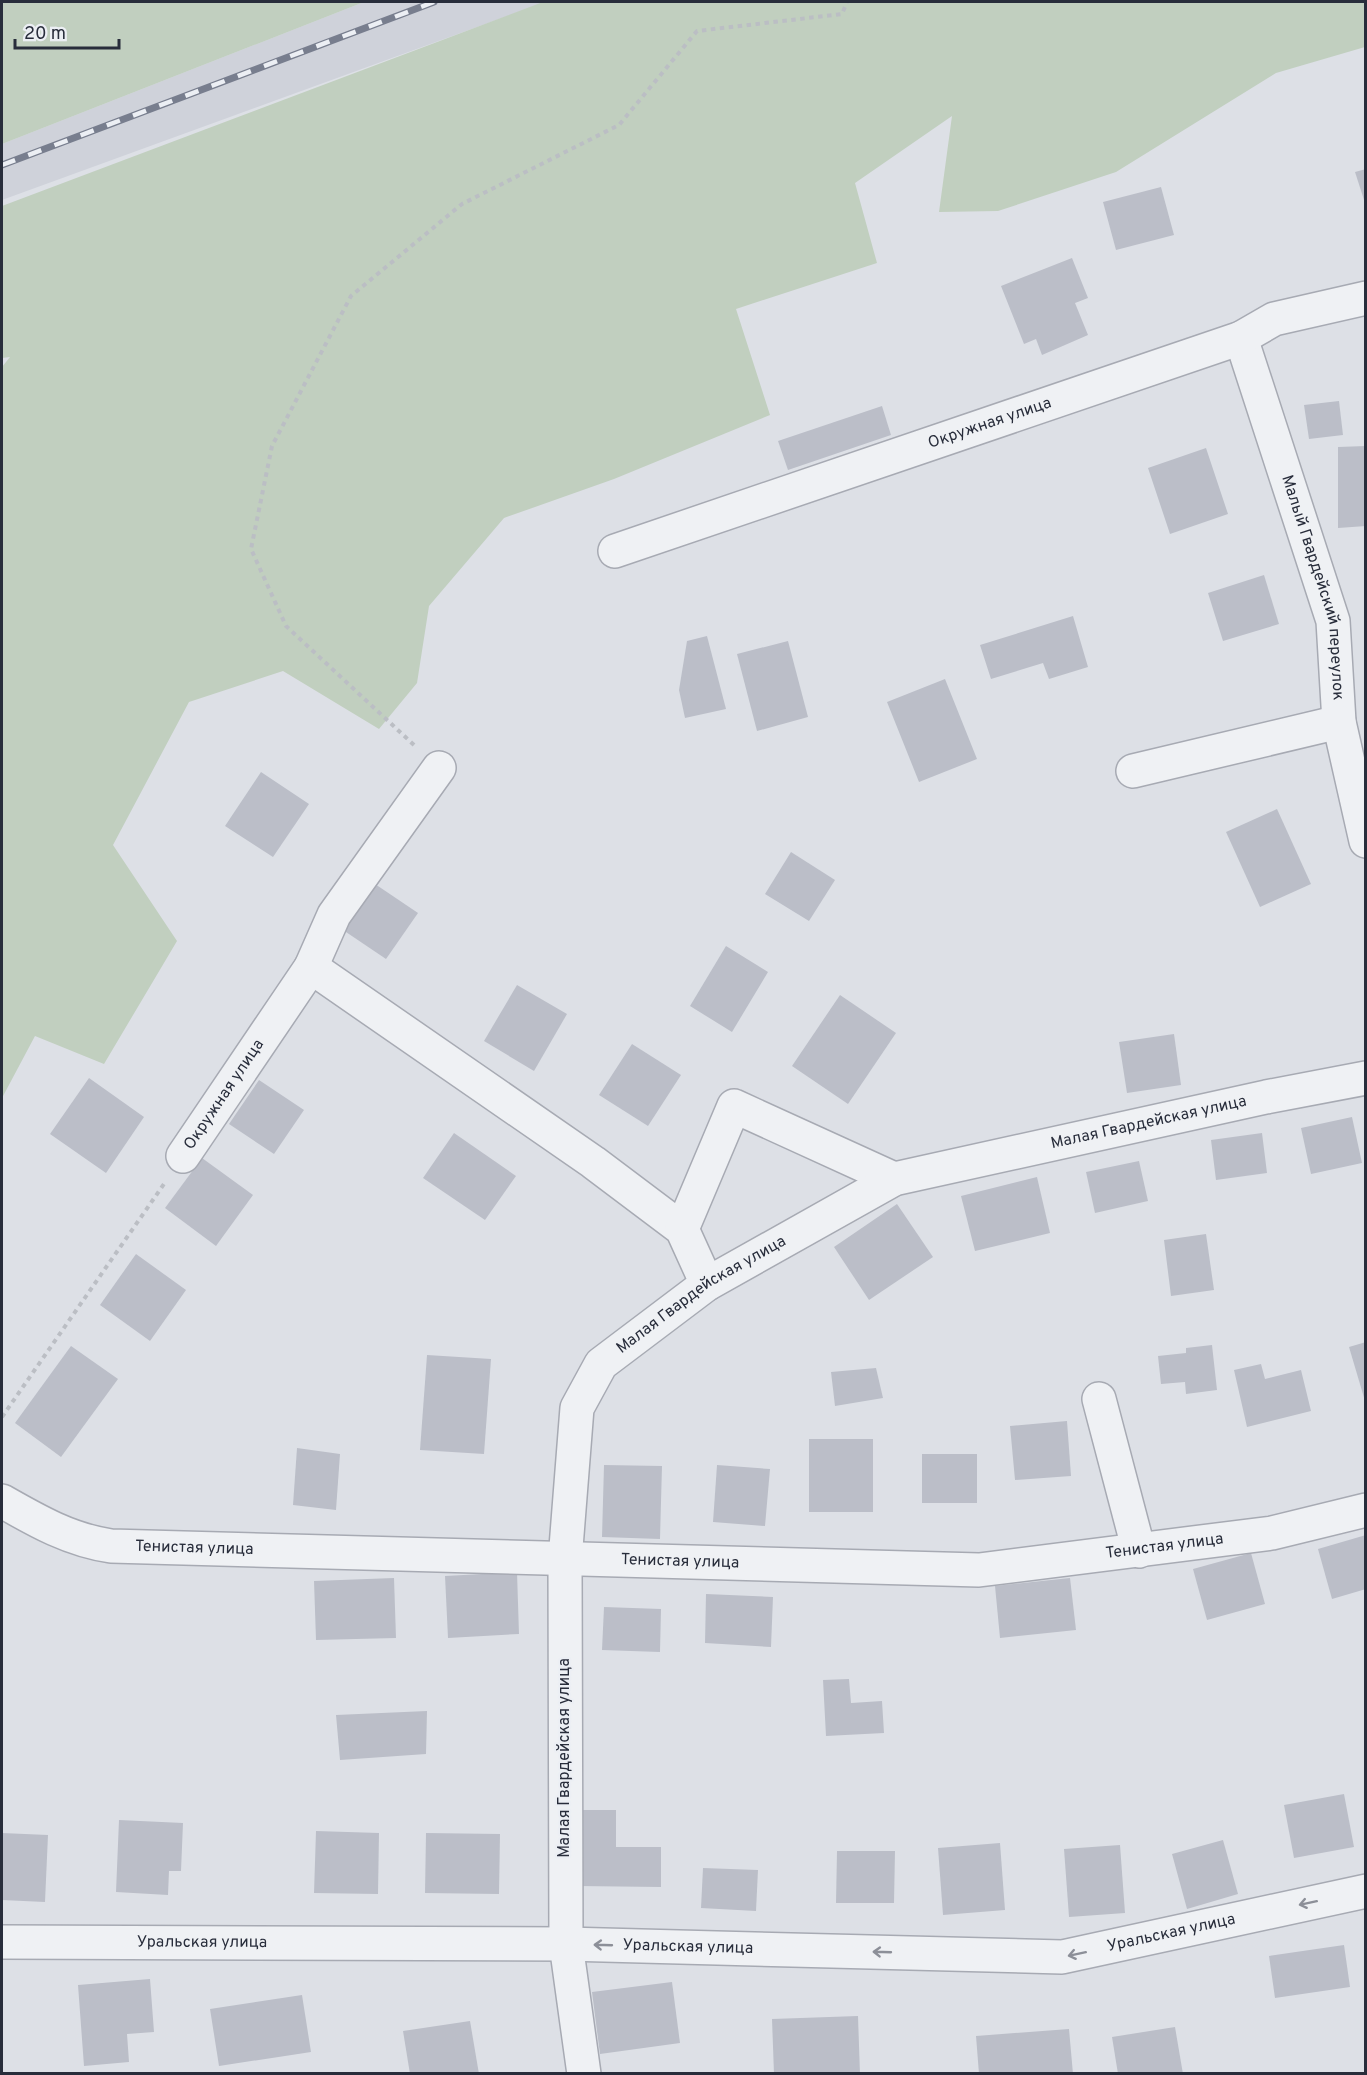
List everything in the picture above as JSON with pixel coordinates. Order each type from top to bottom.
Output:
[{"type":"street","name":"Окружная улица","points":[[615,551],[1241,338],[1274,319],[1365,298]]},
{"type":"street","name":"Малый Гвардейский переулок","points":[[1241,338],[1333,621],[1339,722],[1365,841]]},
{"type":"street","points":[[1133,771],[1339,722]]},
{"type":"street","name":"Окружная улица","points":[[183,1156],[311,967],[334,915],[439,768]]},
{"type":"street","points":[[311,967],[593,1162],[682,1229],[707,1284]]},
{"type":"street","name":"Малая Гвардейская улица","points":[[584,2073],[566,1944],[565,1560],[577,1408],[601,1364],[707,1284],[894,1179],[1266,1097],[1365,1078]]},
{"type":"street","points":[[682,1229],[734,1106],[894,1179]]},
{"type":"street","points":[[1099,1399],[1139,1551]]},
{"type":"street","name":"Тенистая улица","points":[[2,1501],[40,1523],[79,1540],[111,1546],[979,1570],[1272,1533],[1365,1510]]},
{"type":"street","name":"Уральская улица","points":[[4,1943],[566,1944],[1062,1957],[1365,1891]]},
{"type":"path","points":[[439,768],[286,627],[251,549],[272,446],[351,296],[462,204],[619,125],[697,31],[842,14],[847,2]]},
{"type":"path","name":"Окружная улица","points":[[2,1417],[183,1156]]},
{"type":"shaded area","points":[[364,2],[546,2],[2,200],[2,144]]},
{"type":"green space","points":[[2,2],[364,2],[2,144]]},
{"type":"green space","points":[[543,2],[1365,2],[1365,47],[1276,73],[1116,172],[998,211],[939,212],[952,116],[855,183],[877,263],[736,309],[770,415],[614,479],[504,518],[429,606],[417,683],[379,729],[283,671],[189,702],[113,845],[177,941],[104,1064],[35,1036],[2,1098],[2,367],[10,357],[2,358],[2,206]]},
{"type":"building","points":[[1366,169],[1366,203],[1365,203],[1355,172]]},
{"type":"building","points":[[1161,187],[1174,235],[1116,250],[1103,202]]},
{"type":"building","points":[[1072,258],[1088,298],[1075,303],[1088,335],[1042,355],[1036,339],[1024,344],[1001,286]]},
{"type":"building","points":[[1339,401],[1343,435],[1309,439],[1304,405]]},
{"type":"building","points":[[882,406],[891,435],[788,470],[778,441]]},
{"type":"building","points":[[1366,446],[1366,526],[1338,528],[1338,447]]},
{"type":"building","points":[[1206,448],[1228,514],[1170,534],[1148,468]]},
{"type":"building","points":[[1264,575],[1279,624],[1223,641],[1208,593]]},
{"type":"building","points":[[1073,616],[1088,667],[1049,679],[1043,663],[991,679],[980,645]]},
{"type":"building","points":[[707,636],[726,709],[685,718],[679,690],[687,641]]},
{"type":"building","points":[[788,641],[808,717],[757,731],[737,654]]},
{"type":"building","points":[[945,679],[977,759],[919,782],[887,702]]},
{"type":"building","points":[[261,772],[309,804],[273,857],[225,826]]},
{"type":"building","points":[[1277,809],[1311,884],[1260,907],[1226,832]]},
{"type":"building","points":[[791,852],[835,880],[809,921],[765,894]]},
{"type":"building","points":[[375,884],[418,913],[386,959],[343,930]]},
{"type":"building","points":[[726,946],[768,972],[732,1032],[690,1006]]},
{"type":"building","points":[[517,985],[567,1014],[534,1071],[484,1041]]},
{"type":"building","points":[[840,995],[896,1033],[848,1104],[792,1066]]},
{"type":"building","points":[[1174,1034],[1181,1085],[1127,1093],[1119,1042]]},
{"type":"building","points":[[632,1044],[681,1075],[648,1126],[599,1095]]},
{"type":"building","points":[[89,1078],[144,1117],[106,1173],[50,1134]]},
{"type":"building","points":[[259,1080],[304,1110],[274,1154],[229,1124]]},
{"type":"building","points":[[1352,1117],[1362,1163],[1311,1174],[1301,1128]]},
{"type":"building","points":[[454,1133],[516,1176],[485,1220],[423,1178]]},
{"type":"building","points":[[1262,1133],[1267,1173],[1216,1180],[1211,1140]]},
{"type":"building","points":[[202,1158],[253,1195],[216,1246],[165,1208]]},
{"type":"building","points":[[1139,1161],[1148,1201],[1095,1213],[1086,1172]]},
{"type":"building","points":[[1037,1177],[1050,1233],[975,1251],[961,1196]]},
{"type":"building","points":[[897,1204],[933,1257],[869,1300],[834,1247]]},
{"type":"building","points":[[1206,1234],[1214,1290],[1171,1296],[1164,1240]]},
{"type":"building","points":[[136,1254],[186,1290],[150,1341],[100,1305]]},
{"type":"building","points":[[1366,1342],[1366,1401],[1365,1401],[1349,1347]]},
{"type":"building","points":[[1212,1345],[1217,1390],[1186,1394],[1185,1382],[1161,1384],[1158,1356],[1186,1353],[1186,1348]]},
{"type":"building","points":[[71,1346],[118,1379],[61,1457],[15,1423]]},
{"type":"building","points":[[427,1355],[491,1359],[484,1454],[420,1450]]},
{"type":"building","points":[[1261,1364],[1265,1379],[1301,1370],[1311,1411],[1247,1427],[1234,1370]]},
{"type":"building","points":[[876,1368],[883,1398],[835,1406],[831,1372]]},
{"type":"building","points":[[1067,1421],[1071,1476],[1015,1480],[1010,1426]]},
{"type":"building","points":[[809,1439],[873,1439],[873,1512],[809,1512]]},
{"type":"building","points":[[297,1448],[340,1454],[336,1510],[293,1505]]},
{"type":"building","points":[[922,1454],[977,1454],[977,1503],[922,1503]]},
{"type":"building","points":[[604,1465],[662,1466],[660,1539],[602,1537]]},
{"type":"building","points":[[717,1465],[770,1469],[765,1526],[713,1522]]},
{"type":"building","points":[[1366,1535],[1366,1589],[1332,1599],[1318,1549]]},
{"type":"building","points":[[1251,1553],[1265,1604],[1207,1620],[1193,1569]]},
{"type":"building","points":[[517,1572],[519,1634],[448,1638],[445,1576]]},
{"type":"building","points":[[394,1578],[396,1638],[316,1640],[314,1581]]},
{"type":"building","points":[[1070,1578],[1076,1630],[1000,1638],[995,1586]]},
{"type":"building","points":[[706,1594],[773,1597],[771,1647],[705,1643]]},
{"type":"building","points":[[604,1607],[661,1609],[660,1652],[602,1650]]},
{"type":"building","points":[[849,1679],[851,1703],[882,1701],[884,1733],[826,1736],[823,1680]]},
{"type":"building","points":[[427,1711],[426,1754],[340,1760],[336,1715]]},
{"type":"building","points":[[1344,1794],[1354,1847],[1294,1858],[1284,1805]]},
{"type":"building","points":[[578,1810],[616,1810],[616,1847],[661,1847],[661,1887],[577,1886]]},
{"type":"building","points":[[119,1820],[183,1823],[181,1871],[169,1871],[168,1895],[116,1892]]},
{"type":"building","points":[[316,1831],[379,1833],[378,1894],[314,1893]]},
{"type":"building","points":[[2,1833],[48,1835],[45,1902],[2,1900]]},
{"type":"building","points":[[426,1833],[500,1834],[499,1894],[425,1893]]},
{"type":"building","points":[[1223,1840],[1238,1894],[1187,1909],[1172,1854]]},
{"type":"building","points":[[1000,1843],[1005,1910],[943,1915],[938,1848]]},
{"type":"building","points":[[1120,1845],[1125,1913],[1069,1917],[1064,1849]]},
{"type":"building","points":[[837,1851],[895,1851],[894,1903],[836,1903]]},
{"type":"building","points":[[703,1868],[758,1870],[756,1911],[701,1908]]},
{"type":"building","points":[[1344,1945],[1350,1987],[1275,1998],[1269,1956]]},
{"type":"building","points":[[150,1979],[154,2032],[127,2034],[129,2062],[84,2066],[78,1985]]},
{"type":"building","points":[[672,1982],[680,2043],[600,2054],[592,1992]]},
{"type":"building","points":[[302,1995],[311,2052],[219,2066],[210,2009]]},
{"type":"building","points":[[858,2016],[860,2074],[774,2074],[772,2019]]},
{"type":"building","points":[[470,2021],[479,2074],[410,2074],[403,2031]]},
{"type":"building","points":[[1175,2027],[1183,2074],[1118,2074],[1112,2037]]},
{"type":"building","points":[[1069,2029],[1073,2074],[979,2074],[976,2036]]},
{"type":"railway","points":[[2,165],[434,2]]}]
